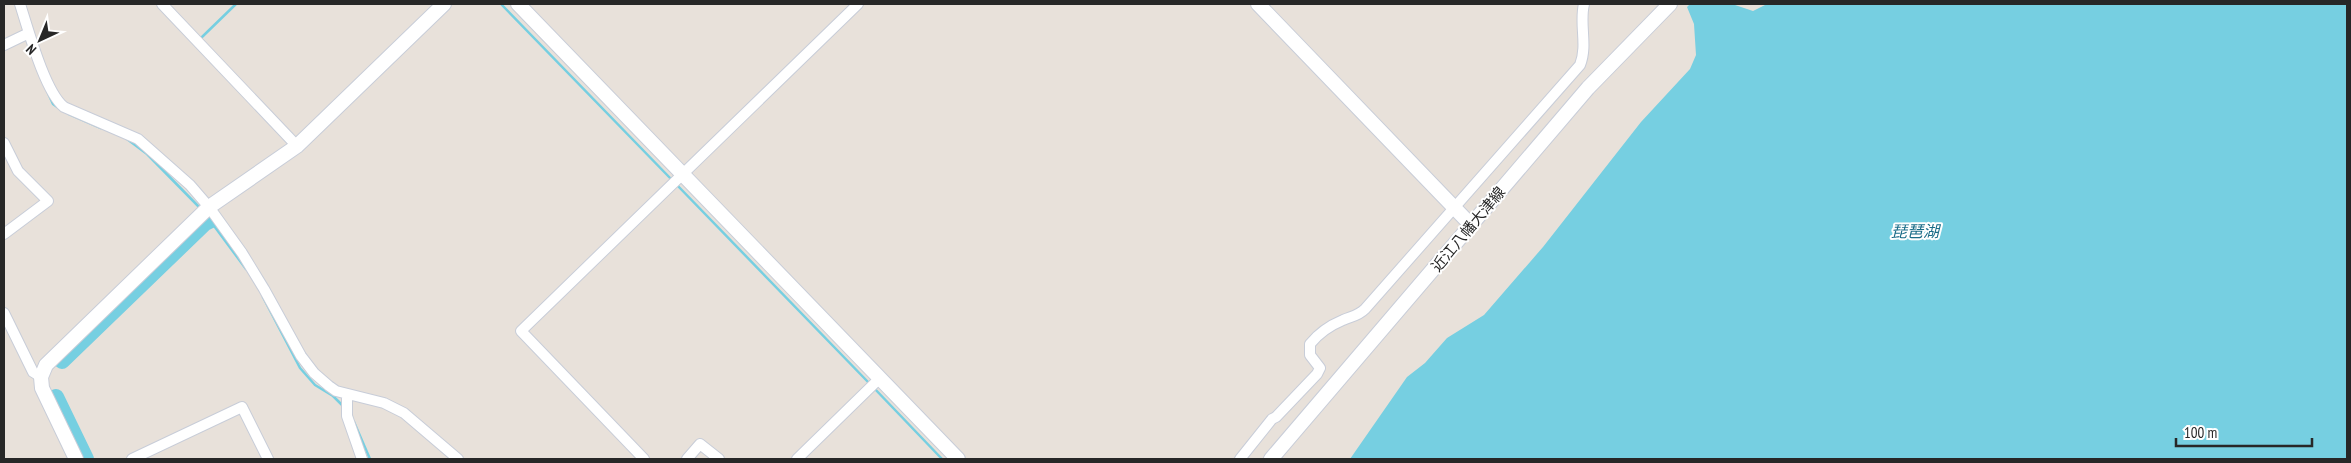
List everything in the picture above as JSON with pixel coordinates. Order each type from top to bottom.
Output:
[{"type":"street","points":[[20,4],[57,101],[64,107],[138,139],[170,166],[209,207],[264,289],[301,356],[314,372],[329,386],[347,394],[384,403],[404,412],[458,459]]},
{"type":"street","points":[[162,4],[297,146]]},
{"type":"street","points":[[76,459],[42,388],[40,376],[46,365],[209,207],[297,146],[444,4]]},
{"type":"street","points":[[518,4],[676,180],[874,384],[958,459]]},
{"type":"street","points":[[644,459],[521,331],[858,4]]},
{"type":"street","points":[[1258,4],[1471,225]]},
{"type":"street","points":[[1240,459],[1272,419],[1317,374],[1320,368],[1310,355],[1310,344],[1329,328],[1343,320],[1358,316],[1365,309],[1580,64],[1584,44],[1582,15],[1584,4]]},
{"type":"street","name":"近江八幡大津線","points":[[1271,459],[1599,75],[1670,4]]},
{"type":"street","points":[[4,46],[30,33]]},
{"type":"street","points":[[4,143],[18,172],[48,201],[4,234]]},
{"type":"street","points":[[4,313],[33,372],[40,376]]},
{"type":"street","points":[[797,459],[874,384]]},
{"type":"street","points":[[347,394],[347,416],[362,459]]},
{"type":"street","points":[[132,459],[242,407],[268,459]]},
{"type":"street","points":[[686,459],[700,444],[719,459]]},
{"type":"water","name":"琵琶湖","points":[[1690,4],[1732,4],[1753,11],[1767,4],[2347,4],[2347,459],[1350,459],[1407,377],[1425,363],[1447,338],[1484,315],[1543,247],[1641,122],[1690,69],[1696,55],[1694,24],[1687,7]]},
{"type":"waterway","points":[[202,37],[236,4]]},
{"type":"waterway","points":[[501,4],[672,180]]},
{"type":"waterway","points":[[48,93],[53,104],[60,109]]},
{"type":"waterway","points":[[69,114],[101,128]]},
{"type":"waterway","points":[[127,139],[147,154],[201,209]]},
{"type":"waterway","points":[[676,184],[869,383]]},
{"type":"waterway","points":[[206,215],[246,269]]},
{"type":"waterway","points":[[62,361],[205,223],[211,220]]},
{"type":"waterway","points":[[263,297],[300,368],[315,385],[333,396],[344,407]]},
{"type":"waterway","points":[[873,387],[942,459]]},
{"type":"waterway","points":[[56,397],[86,459]]},
{"type":"waterway","points":[[354,422],[370,459]]}]
